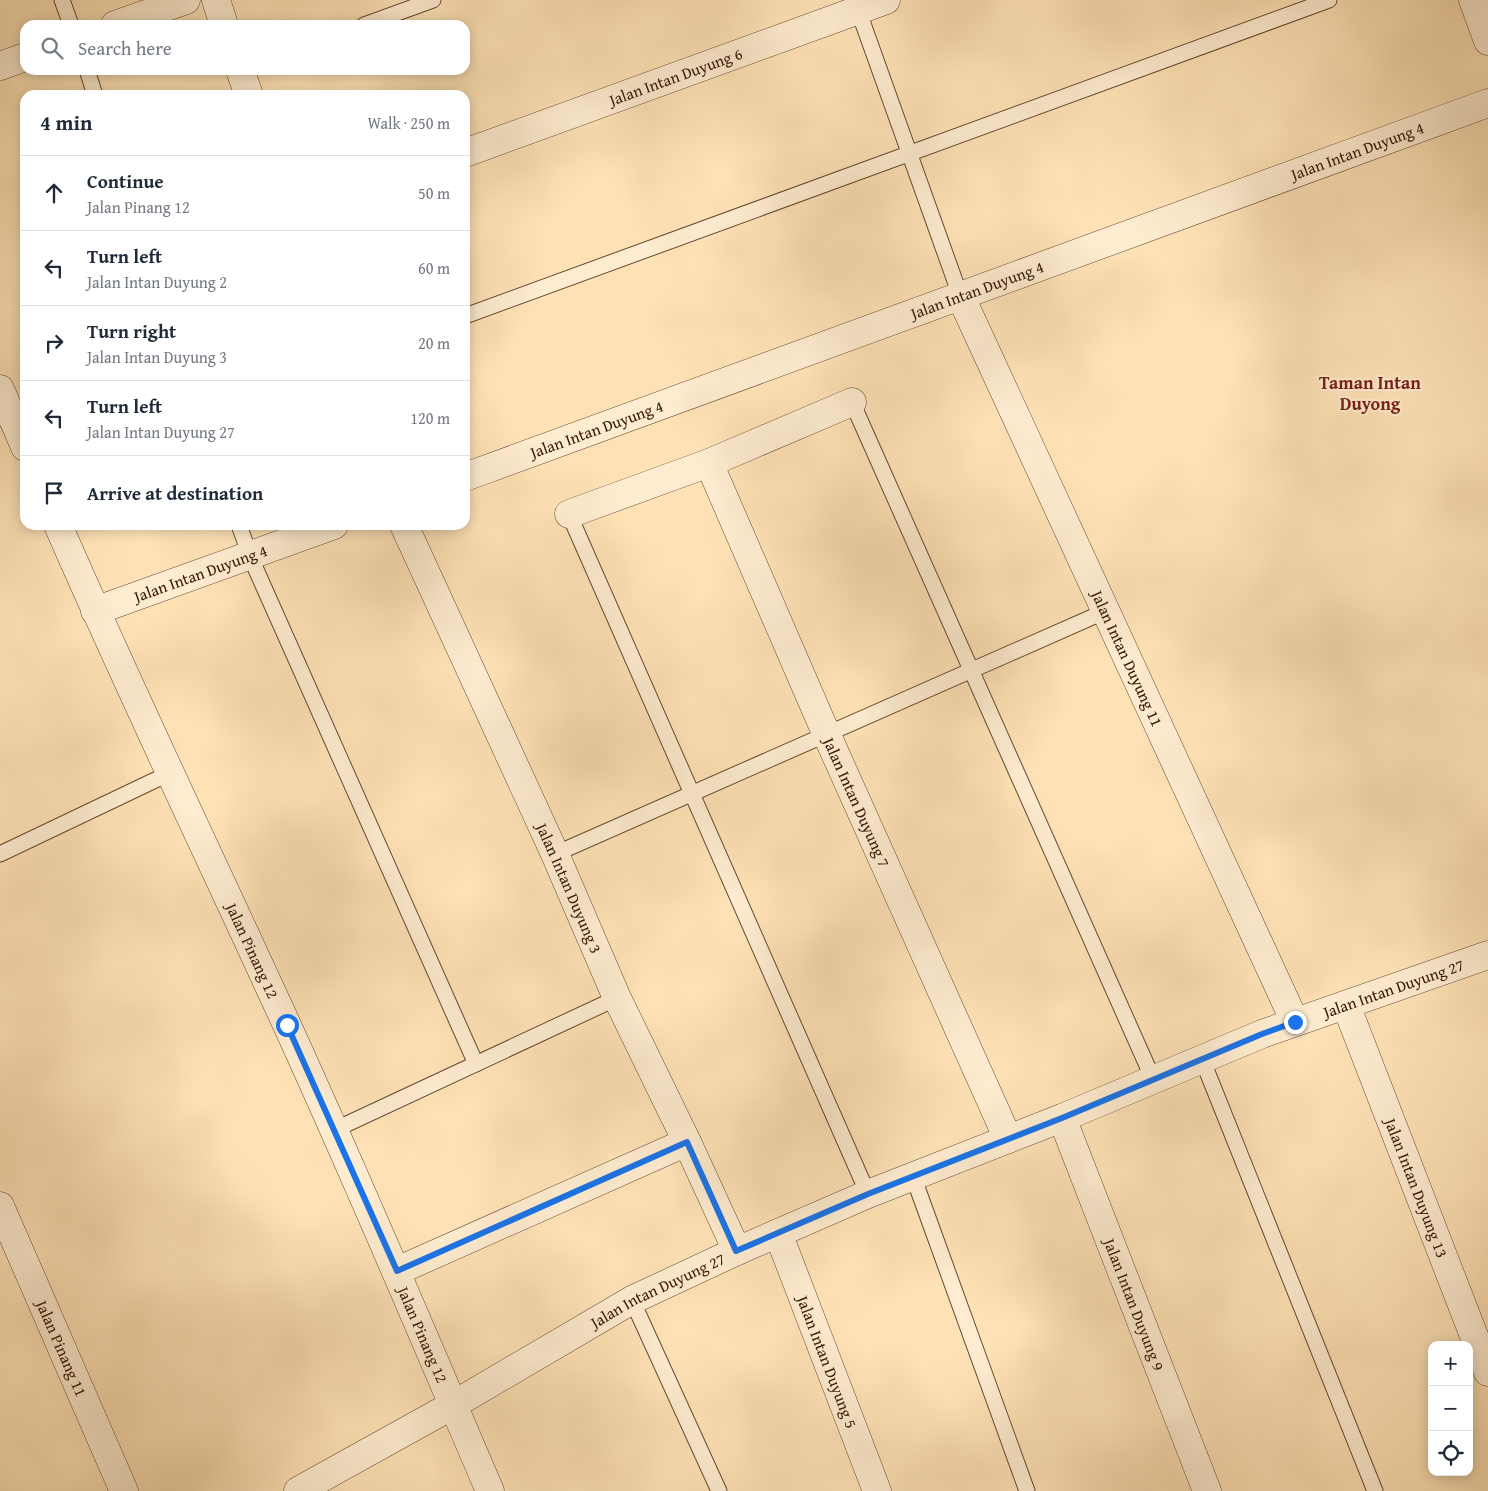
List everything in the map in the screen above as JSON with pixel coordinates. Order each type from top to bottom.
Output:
[{"type":"street","points":[[129,20],[186,0]]},
{"type":"street","points":[[216,0],[222,20]]},
{"type":"street","name":"Jalan Intan Duyung 6","points":[[470,151],[857,5],[886,0]]},
{"type":"street","points":[[1473,0],[1488,41]]},
{"type":"street","points":[[0,66],[20,59]]},
{"type":"street","points":[[242,75],[247,90]]},
{"type":"street","name":"Jalan Intan Duyung 4","points":[[470,475],[1488,103]]},
{"type":"street","name":"Jalan Intan Duyung 11","points":[[960,295],[1295,1022]]},
{"type":"street","points":[[0,389],[20,436]]},
{"type":"street","points":[[569,514],[710,463],[852,402]]},
{"type":"street","name":"Jalan Intan Duyung 7","points":[[710,463],[826,733],[1008,1139]]},
{"type":"street","name":"Jalan Pinang 12","points":[[60,530],[95,611],[334,1130],[397,1271],[490,1491]]},
{"type":"street","name":"Jalan Intan Duyung 4","points":[[95,611],[320,530]]},
{"type":"street","name":"Jalan Intan Duyung 3","points":[[406,530],[555,854],[617,998],[687,1142],[736,1251]]},
{"type":"street","name":"Jalan Intan Duyung 27","points":[[298,1491],[453,1405],[632,1300],[736,1251],[868,1194],[1062,1118],[1262,1034],[1488,955]]},
{"type":"street","name":"Jalan Intan Duyung 13","points":[[1346,1005],[1488,1372]]},
{"type":"street","name":"Jalan Intan Duyung 9","points":[[1062,1118],[1208,1491]]},
{"type":"street","points":[[397,1271],[687,1142]]},
{"type":"street","name":"Jalan Pinang 11","points":[[0,1206],[124,1491]]},
{"type":"street","name":"Jalan Intan Duyung 5","points":[[778,1233],[877,1491]]},
{"type":"lane","points":[[62,0],[69,20]]},
{"type":"lane","points":[[378,20],[433,0]]},
{"type":"lane","points":[[470,314],[1330,0]]},
{"type":"lane","points":[[857,5],[960,295]]},
{"type":"lane","points":[[88,75],[93,90]]},
{"type":"lane","points":[[852,402],[1153,1080]]},
{"type":"lane","points":[[569,514],[868,1194]]},
{"type":"lane","points":[[241,530],[250,556],[476,1064]]},
{"type":"lane","points":[[555,854],[1106,611]]},
{"type":"lane","points":[[0,854],[170,773]]},
{"type":"lane","points":[[334,1130],[617,998]]},
{"type":"lane","points":[[1202,1059],[1375,1491]]},
{"type":"lane","points":[[913,1176],[1027,1491]]},
{"type":"lane","points":[[632,1300],[719,1491]]},
{"type":"district","name":"Taman Intan Duyong","points":[[1370,392]]},
{"type":"route","points":[[287,1025],[397,1271],[687,1142],[736,1251],[868,1194],[1062,1118],[1295,1022]]}]
